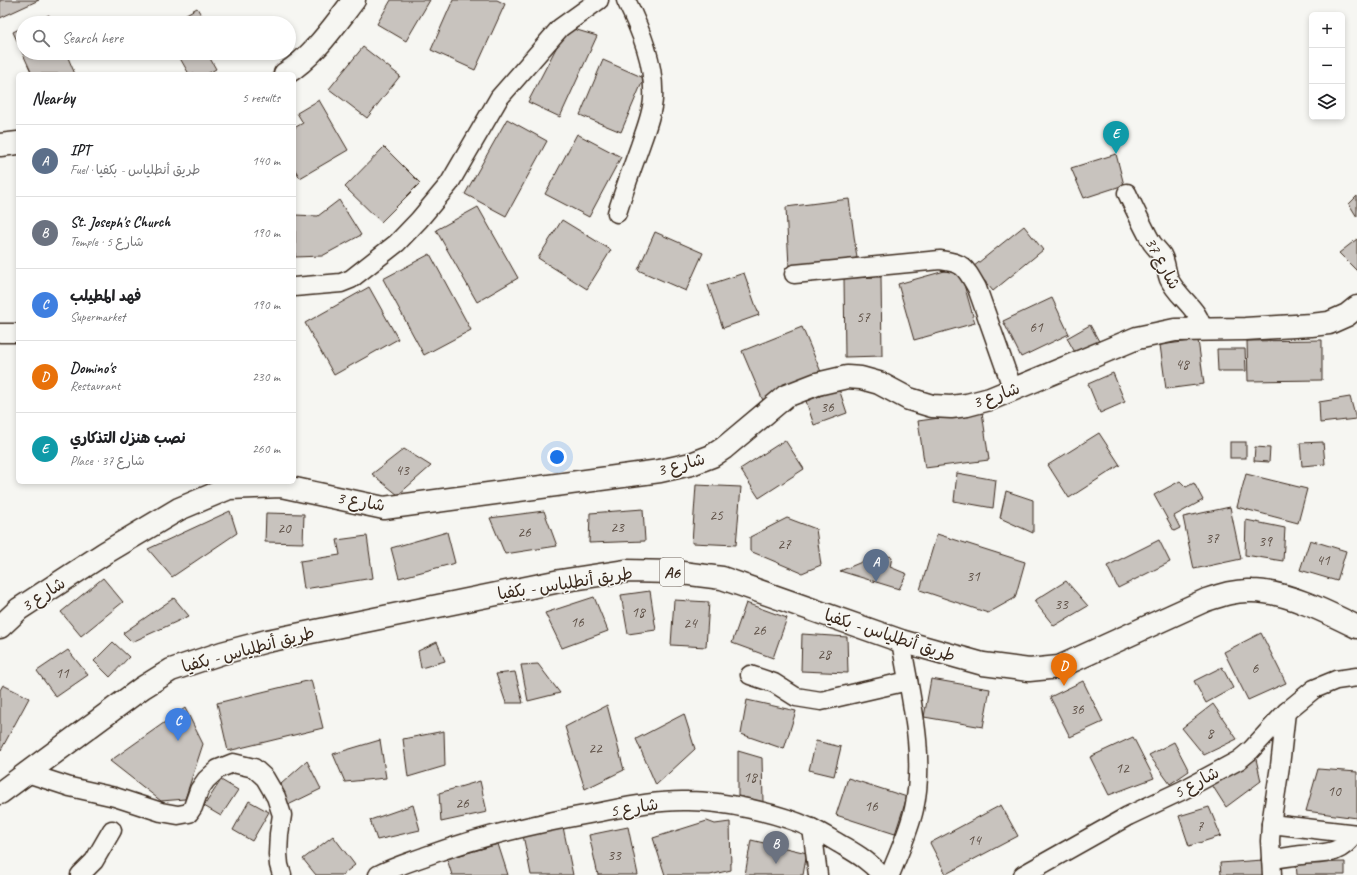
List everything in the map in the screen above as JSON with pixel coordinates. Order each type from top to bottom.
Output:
[{"type":"main road","points":[[288,72],[300,65],[354,0]]},
{"type":"main road","points":[[0,145],[16,143]]},
{"type":"main road","name":"شارع 3","points":[[0,627],[18,609],[105,553],[179,509],[229,488],[282,486],[384,508],[660,471],[684,466],[712,456],[724,448],[786,396],[823,383],[847,377],[861,378],[879,383],[909,399],[932,406],[952,407],[967,405],[990,399],[1013,390],[1137,338],[1175,330],[1202,330],[1329,323],[1347,315],[1357,307]]},
{"type":"main road","name":"طريق أنطلياس - بكفيا","points":[[0,793],[142,688],[171,670],[222,653],[267,641],[560,581],[625,571],[674,572],[722,578],[901,641],[983,664],[1029,670],[1059,666],[1206,600],[1229,592],[1252,590],[1284,596],[1333,615],[1357,627]]},
{"type":"street","points":[[296,288],[331,285],[346,281],[397,243],[419,220],[449,184],[500,98],[560,28],[599,0]]},
{"type":"street","points":[[617,213],[650,119],[653,100],[653,79],[645,45],[635,18],[626,0]]},
{"type":"street","name":"شارع 37","points":[[1127,193],[1146,232],[1162,256],[1169,279],[1179,295],[1202,322],[1202,330]]},
{"type":"street","points":[[794,274],[940,260],[959,264],[968,273],[977,288],[1013,390]]},
{"type":"street","points":[[0,333],[16,333]]},
{"type":"street","points":[[890,875],[912,816],[917,794],[918,755],[915,723],[901,641]]},
{"type":"street","points":[[750,675],[774,683],[796,697],[821,701],[908,681]]},
{"type":"street","name":"شارع 5","points":[[1023,875],[1128,816],[1183,790],[1239,760],[1251,750],[1286,712],[1314,689],[1325,683],[1336,680],[1357,678]]},
{"type":"street","points":[[1286,712],[1280,766],[1270,824],[1272,867],[1330,853],[1343,847],[1356,834]]},
{"type":"street","points":[[27,773],[70,787],[115,797],[161,812],[178,815],[189,813],[193,807],[199,790],[206,780],[218,769],[233,763],[254,768],[265,778],[276,797],[282,814],[278,854],[282,875]]},
{"type":"street","name":"شارع 5","points":[[378,875],[390,869],[437,852],[514,829],[656,802],[688,801],[735,807],[786,818],[812,828],[860,855],[881,875]]},
{"type":"street","points":[[1270,824],[1356,834]]},
{"type":"street","points":[[812,828],[818,875]]},
{"type":"street","points":[[80,875],[94,861],[112,830]]},
{"type":"building","points":[[0,0],[39,0],[0,18]]},
{"type":"building","points":[[391,0],[430,0],[406,41],[377,24]]},
{"type":"building","points":[[453,0],[497,0],[505,4],[475,70],[431,50]]},
{"type":"building","points":[[197,8],[202,16],[183,16]]},
{"type":"building","points":[[567,27],[597,36],[560,117],[528,102]]},
{"type":"building","points":[[16,30],[16,39],[13,32]]},
{"type":"building","points":[[363,47],[400,76],[367,118],[329,89]]},
{"type":"building","points":[[26,60],[69,60],[74,72],[31,72]]},
{"type":"building","points":[[181,60],[211,60],[216,69],[211,72],[188,72]]},
{"type":"building","points":[[603,60],[644,78],[621,132],[580,115]]},
{"type":"building","points":[[319,100],[348,150],[300,178],[296,171],[296,127],[303,123],[297,113]]},
{"type":"building","points":[[507,119],[547,141],[506,216],[465,194]]},
{"type":"building","points":[[577,134],[621,157],[589,217],[545,194]]},
{"type":"building","points":[[384,147],[420,183],[381,222],[345,187]]},
{"type":"building","points":[[1116,154],[1124,185],[1084,198],[1071,168]]},
{"type":"building","points":[[1357,196],[1357,217],[1349,204]]},
{"type":"building","points":[[849,199],[857,258],[789,267],[786,207]]},
{"type":"building","points":[[339,200],[361,235],[322,256],[296,257],[296,215],[318,216]]},
{"type":"building","points":[[478,207],[518,278],[477,302],[436,230]]},
{"type":"building","points":[[562,220],[611,250],[587,289],[538,258]]},
{"type":"building","points":[[1024,226],[1043,250],[993,291],[973,267]]},
{"type":"building","points":[[655,232],[703,253],[686,291],[638,270]]},
{"type":"building","points":[[1357,239],[1357,271],[1339,253]]},
{"type":"building","points":[[430,254],[471,330],[424,355],[383,279]]},
{"type":"building","points":[[959,267],[975,323],[914,340],[898,284]]},
{"type":"building","points":[[744,273],[759,315],[723,328],[708,285]]},
{"type":"building","points":[[881,277],[882,356],[845,357],[844,278]]},
{"type":"building","points":[[369,287],[398,339],[334,375],[305,323]]},
{"type":"building","points":[[1052,298],[1069,334],[1021,357],[1003,321]]},
{"type":"building","points":[[1090,325],[1100,343],[1077,356],[1067,338]]},
{"type":"building","points":[[802,327],[824,379],[764,403],[742,351]]},
{"type":"building","points":[[1198,340],[1204,384],[1166,389],[1160,345]]},
{"type":"building","points":[[1322,340],[1322,380],[1248,381],[1247,341]]},
{"type":"building","points":[[1217,349],[1245,349],[1246,371],[1218,371]]},
{"type":"building","points":[[1113,373],[1125,402],[1100,413],[1088,384]]},
{"type":"building","points":[[839,389],[847,413],[814,425],[806,401]]},
{"type":"building","points":[[1350,397],[1356,419],[1320,423],[1319,402]]},
{"type":"building","points":[[982,412],[989,460],[925,468],[918,421]]},
{"type":"building","points":[[1099,433],[1120,465],[1069,498],[1048,465]]},
{"type":"building","points":[[785,440],[804,469],[759,498],[740,469]]},
{"type":"building","points":[[1230,442],[1246,442],[1246,458],[1230,458]]},
{"type":"building","points":[[1323,442],[1325,464],[1302,466],[1300,443]]},
{"type":"building","points":[[1255,447],[1270,448],[1269,462],[1254,461]]},
{"type":"building","points":[[404,449],[431,466],[398,495],[372,474]]},
{"type":"building","points":[[957,473],[996,480],[993,508],[954,501]]},
{"type":"building","points":[[1246,474],[1307,489],[1298,523],[1237,507]]},
{"type":"building","points":[[1180,481],[1186,487],[1194,483],[1203,500],[1174,516],[1180,528],[1174,531],[1154,495]]},
{"type":"building","points":[[696,485],[741,487],[736,545],[692,543]]},
{"type":"building","points":[[1006,491],[1033,500],[1033,533],[1000,518]]},
{"type":"building","points":[[1230,507],[1241,559],[1194,569],[1183,517]]},
{"type":"building","points":[[643,509],[645,541],[589,543],[590,513]]},
{"type":"building","points":[[230,511],[237,533],[172,577],[148,549]]},
{"type":"building","points":[[544,511],[557,546],[505,554],[490,518]]},
{"type":"building","points":[[266,513],[304,514],[303,543],[265,542]]},
{"type":"building","points":[[787,518],[816,529],[821,565],[802,573],[750,551],[750,537]]},
{"type":"building","points":[[1246,520],[1285,528],[1283,561],[1245,555]]},
{"type":"building","points":[[447,532],[455,563],[399,578],[391,548]]},
{"type":"building","points":[[937,534],[1025,562],[1015,598],[988,613],[920,590]]},
{"type":"building","points":[[367,536],[373,578],[304,589],[300,561],[340,555],[337,540]]},
{"type":"building","points":[[1159,540],[1170,562],[1118,588],[1107,566]]},
{"type":"building","points":[[1310,540],[1346,551],[1337,581],[1300,570]]},
{"type":"building","points":[[881,554],[892,557],[890,567],[907,574],[899,589],[840,571]]},
{"type":"building","points":[[103,578],[123,602],[81,636],[61,612]]},
{"type":"building","points":[[1066,581],[1088,606],[1054,626],[1034,601]]},
{"type":"building","points":[[650,591],[656,630],[628,634],[621,595]]},
{"type":"building","points":[[594,597],[608,631],[562,648],[545,613]]},
{"type":"building","points":[[174,598],[189,616],[132,642],[123,633]]},
{"type":"building","points":[[674,600],[709,602],[706,647],[671,645]]},
{"type":"building","points":[[746,603],[787,618],[773,658],[732,643]]},
{"type":"building","points":[[1261,633],[1286,683],[1248,700],[1224,652]]},
{"type":"building","points":[[802,634],[847,637],[848,673],[801,671]]},
{"type":"building","points":[[113,642],[129,657],[110,677],[94,661]]},
{"type":"building","points":[[437,642],[445,661],[421,668],[418,651]]},
{"type":"building","points":[[68,650],[88,675],[56,697],[37,671]]},
{"type":"building","points":[[538,664],[560,693],[528,701],[521,665]]},
{"type":"building","points":[[1222,667],[1233,688],[1206,703],[1194,681]]},
{"type":"building","points":[[515,672],[523,703],[506,703],[496,674]]},
{"type":"building","points":[[931,679],[990,689],[983,727],[924,717]]},
{"type":"building","points":[[311,680],[323,728],[228,751],[217,703]]},
{"type":"building","points":[[1083,681],[1103,722],[1070,737],[1050,697]]},
{"type":"building","points":[[3,685],[29,698],[1,750],[0,690]]},
{"type":"building","points":[[747,700],[796,711],[784,749],[741,734]]},
{"type":"building","points":[[1213,704],[1237,739],[1204,755],[1182,728]]},
{"type":"building","points":[[607,705],[624,770],[585,789],[565,727]]},
{"type":"building","points":[[185,708],[203,744],[185,799],[161,801],[110,761]]},
{"type":"building","points":[[684,714],[695,749],[656,785],[636,739]]},
{"type":"building","points":[[444,731],[445,766],[408,777],[403,739]]},
{"type":"building","points":[[1133,737],[1154,778],[1109,795],[1090,757]]},
{"type":"building","points":[[380,740],[386,778],[345,782],[333,754]]},
{"type":"building","points":[[816,741],[841,747],[834,776],[809,770]]},
{"type":"building","points":[[1174,742],[1189,771],[1170,784],[1149,755]]},
{"type":"building","points":[[738,751],[762,758],[763,802],[738,796]]},
{"type":"building","points":[[1256,759],[1261,781],[1226,807],[1207,777]]},
{"type":"building","points":[[307,761],[321,789],[288,805],[281,784]]},
{"type":"building","points":[[1318,769],[1357,772],[1357,818],[1306,811]]},
{"type":"building","points":[[848,778],[907,797],[895,834],[836,815]]},
{"type":"building","points":[[221,780],[238,790],[221,816],[204,806]]},
{"type":"building","points":[[480,781],[487,812],[441,822],[439,793]]},
{"type":"building","points":[[249,801],[269,812],[252,841],[233,830]]},
{"type":"building","points":[[413,805],[420,830],[377,840],[370,820]]},
{"type":"building","points":[[1001,805],[1018,836],[946,874],[930,843]]},
{"type":"building","points":[[1209,807],[1221,836],[1189,846],[1179,816]]},
{"type":"building","points":[[707,821],[715,824],[730,822],[731,870],[710,875],[665,875],[653,838]]},
{"type":"building","points":[[563,827],[573,875],[531,875],[523,835]]},
{"type":"building","points":[[628,827],[638,875],[598,875],[589,835]]},
{"type":"building","points":[[333,836],[355,865],[342,875],[316,875],[303,859]]},
{"type":"building","points":[[751,840],[807,853],[803,875],[745,875]]},
{"type":"building","points":[[498,844],[508,875],[452,875],[447,859]]},
{"type":"building","points":[[1263,860],[1263,875],[1221,875],[1220,863]]},
{"type":"building","points":[[1345,862],[1345,875],[1297,875],[1296,863]]},
{"type":"place","name":"نصب هنزل التذكاري","points":[[1116,154]]},
{"type":"place","name":"IPT","points":[[876,582]]},
{"type":"place","name":"Domino's","points":[[1064,686]]},
{"type":"place","name":"فهد المطيلب","points":[[178,741]]},
{"type":"place","name":"St. Joseph's Church","points":[[776,864]]}]
